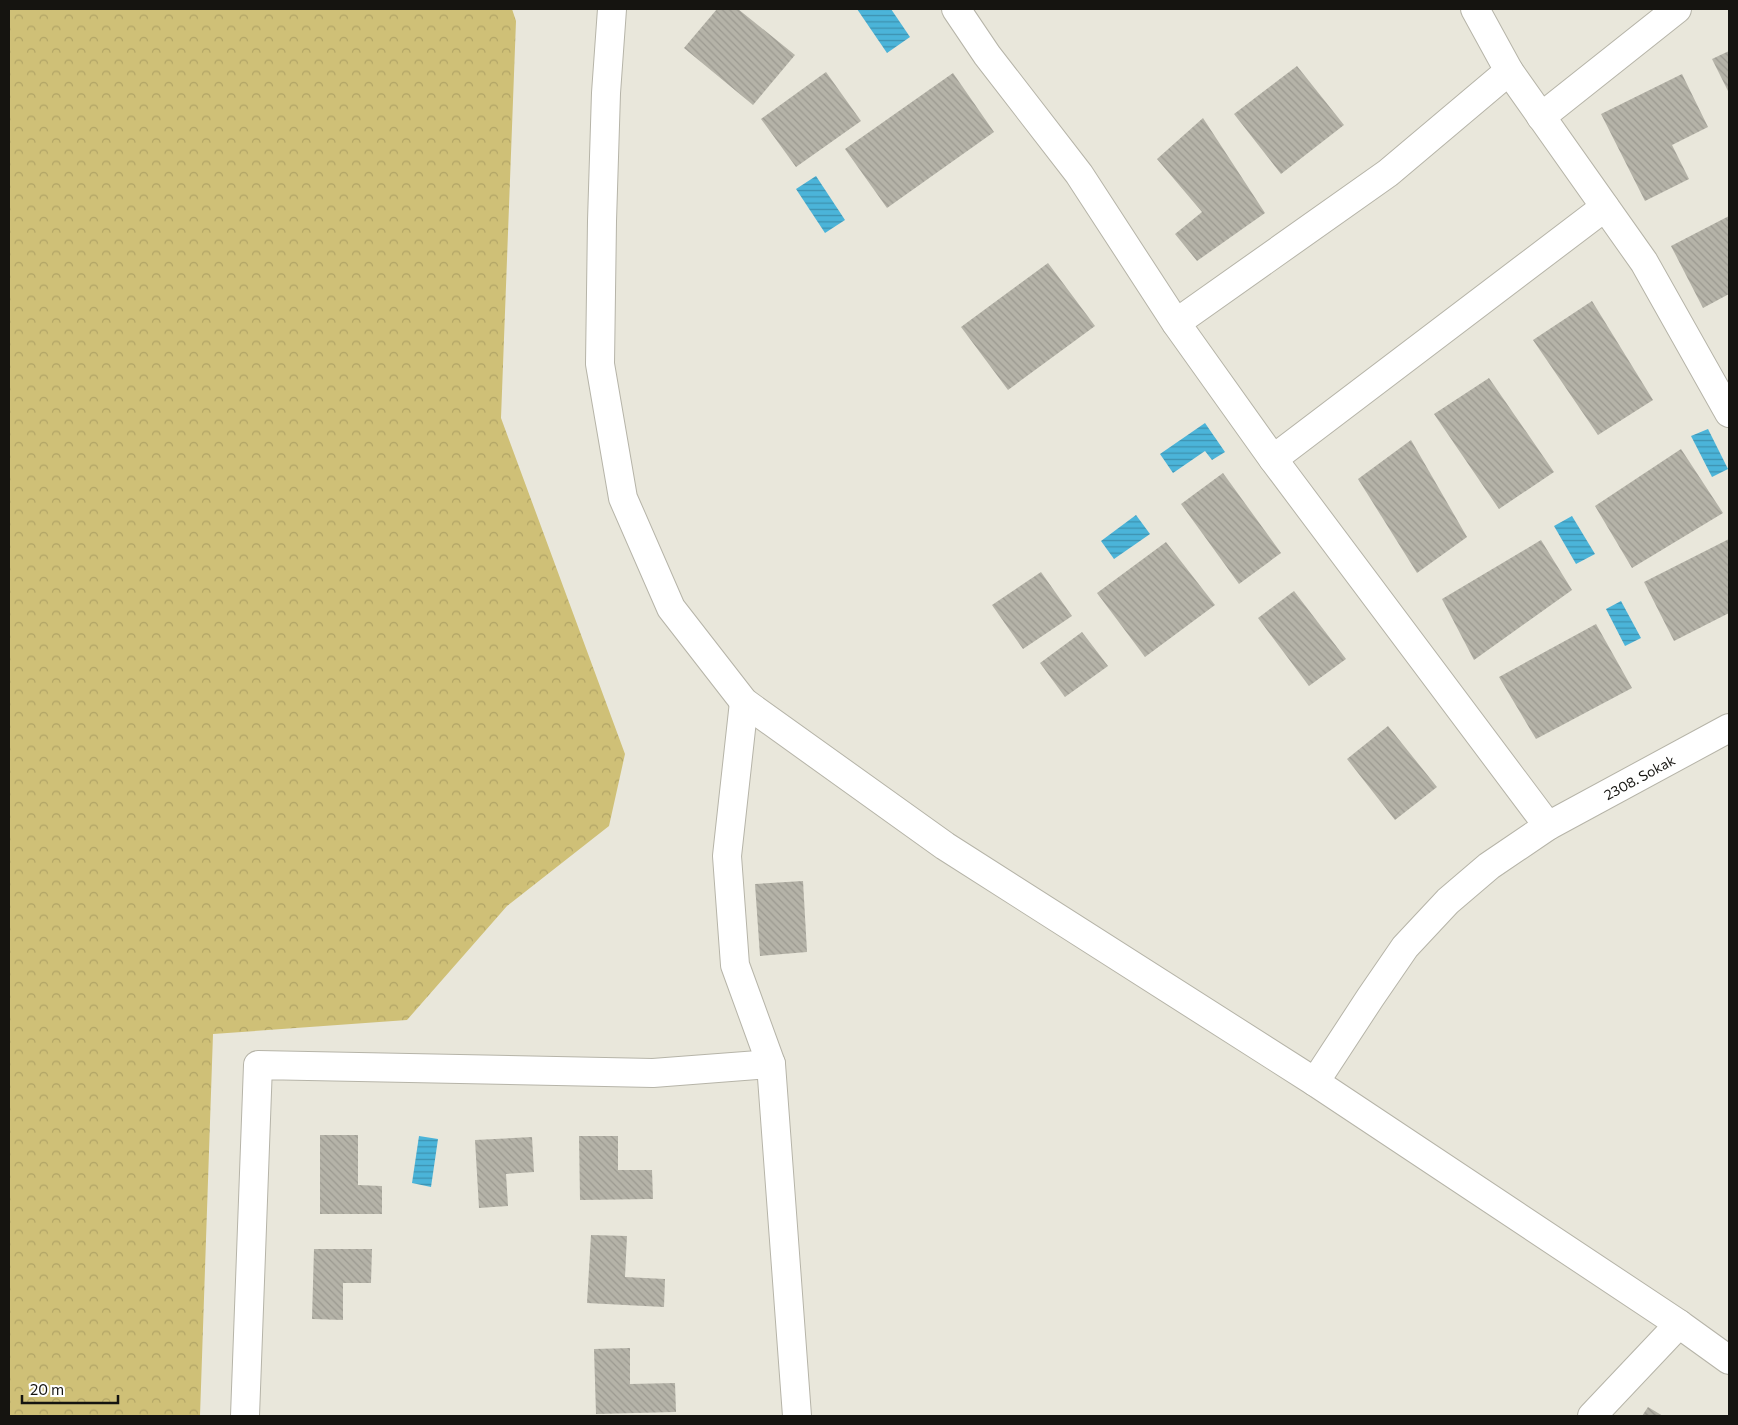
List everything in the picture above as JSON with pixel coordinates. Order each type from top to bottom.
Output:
[{"type":"street","points":[[612,9],[606,93],[603,181],[600,364],[623,498],[671,608],[744,702],[945,846],[1315,1082],[1679,1324],[1729,1360]]},
{"type":"street","points":[[956,9],[987,55],[1079,174],[1176,323],[1273,459],[1548,826]]},
{"type":"street","points":[[1475,9],[1509,71],[1644,262],[1729,413]]},
{"type":"street","points":[[1541,117],[1677,9]]},
{"type":"street","points":[[1176,323],[1388,173],[1509,71]]},
{"type":"street","points":[[1273,459],[1605,207]]},
{"type":"street","points":[[744,702],[727,856],[735,965],[771,1064],[797,1416]]},
{"type":"street","name":"2308. Sokak","points":[[1315,1082],[1405,947],[1448,901],[1489,866],[1548,826],[1729,728]]},
{"type":"street","points":[[245,1416],[258,1066],[653,1073],[771,1064]]},
{"type":"street","points":[[1592,1416],[1679,1324]]},
{"type":"green space","points":[[9,9],[512,9],[516,21],[501,418],[625,754],[609,826],[507,906],[407,1020],[213,1034],[200,1416],[9,1416]]},
{"type":"water","points":[[857,9],[891,9],[910,37],[887,53]]},
{"type":"water","points":[[816,176],[845,220],[825,233],[796,189]]},
{"type":"water","points":[[1205,423],[1225,452],[1212,460],[1205,451],[1173,473],[1160,454]]},
{"type":"water","points":[[1708,429],[1728,469],[1712,477],[1691,436]]},
{"type":"water","points":[[1136,515],[1150,534],[1114,559],[1101,541]]},
{"type":"water","points":[[1572,516],[1595,554],[1576,564],[1554,526]]},
{"type":"water","points":[[1621,601],[1641,638],[1625,646],[1606,609]]},
{"type":"water","points":[[419,1136],[438,1139],[431,1187],[412,1183]]},
{"type":"building","points":[[717,9],[738,9],[795,55],[753,105],[684,48]]},
{"type":"building","points":[[1729,51],[1729,93],[1712,59]]},
{"type":"building","points":[[1297,66],[1344,125],[1281,174],[1234,114]]},
{"type":"building","points":[[826,72],[861,121],[796,167],[761,119]]},
{"type":"building","points":[[953,73],[994,132],[887,208],[845,149]]},
{"type":"building","points":[[1682,74],[1708,127],[1672,145],[1689,179],[1645,201],[1601,114]]},
{"type":"building","points":[[1203,118],[1265,213],[1197,261],[1175,234],[1202,212],[1157,159]]},
{"type":"building","points":[[1729,216],[1729,294],[1703,308],[1671,246]]},
{"type":"building","points":[[1048,263],[1095,326],[1008,390],[961,327]]},
{"type":"building","points":[[1592,301],[1653,400],[1598,435],[1533,340]]},
{"type":"building","points":[[1489,378],[1554,472],[1499,509],[1434,414]]},
{"type":"building","points":[[1411,440],[1467,537],[1417,573],[1358,479]]},
{"type":"building","points":[[1681,449],[1723,513],[1632,568],[1595,506]]},
{"type":"building","points":[[1223,473],[1281,553],[1239,584],[1181,504]]},
{"type":"building","points":[[1729,539],[1729,613],[1674,641],[1644,582]]},
{"type":"building","points":[[1541,540],[1572,590],[1474,660],[1442,599]]},
{"type":"building","points":[[1166,542],[1215,605],[1145,657],[1097,593]]},
{"type":"building","points":[[1041,572],[1072,616],[1023,649],[992,605]]},
{"type":"building","points":[[1294,591],[1346,659],[1309,686],[1258,618]]},
{"type":"building","points":[[1596,624],[1632,688],[1536,739],[1499,677]]},
{"type":"building","points":[[1082,632],[1108,666],[1065,697],[1040,663]]},
{"type":"building","points":[[1388,726],[1437,787],[1395,820],[1347,759]]},
{"type":"building","points":[[803,881],[807,952],[760,956],[755,884]]},
{"type":"building","points":[[320,1135],[358,1135],[358,1185],[382,1186],[382,1214],[320,1214]]},
{"type":"building","points":[[579,1136],[618,1136],[618,1170],[652,1170],[653,1199],[580,1200]]},
{"type":"building","points":[[532,1137],[534,1172],[506,1174],[508,1206],[479,1208],[475,1140]]},
{"type":"building","points":[[591,1235],[627,1236],[625,1277],[665,1279],[664,1307],[587,1303]]},
{"type":"building","points":[[314,1249],[372,1249],[371,1283],[343,1283],[343,1320],[312,1319]]},
{"type":"building","points":[[630,1348],[630,1384],[675,1383],[676,1412],[596,1414],[594,1349]]},
{"type":"building","points":[[1648,1407],[1663,1416],[1642,1416]]}]
